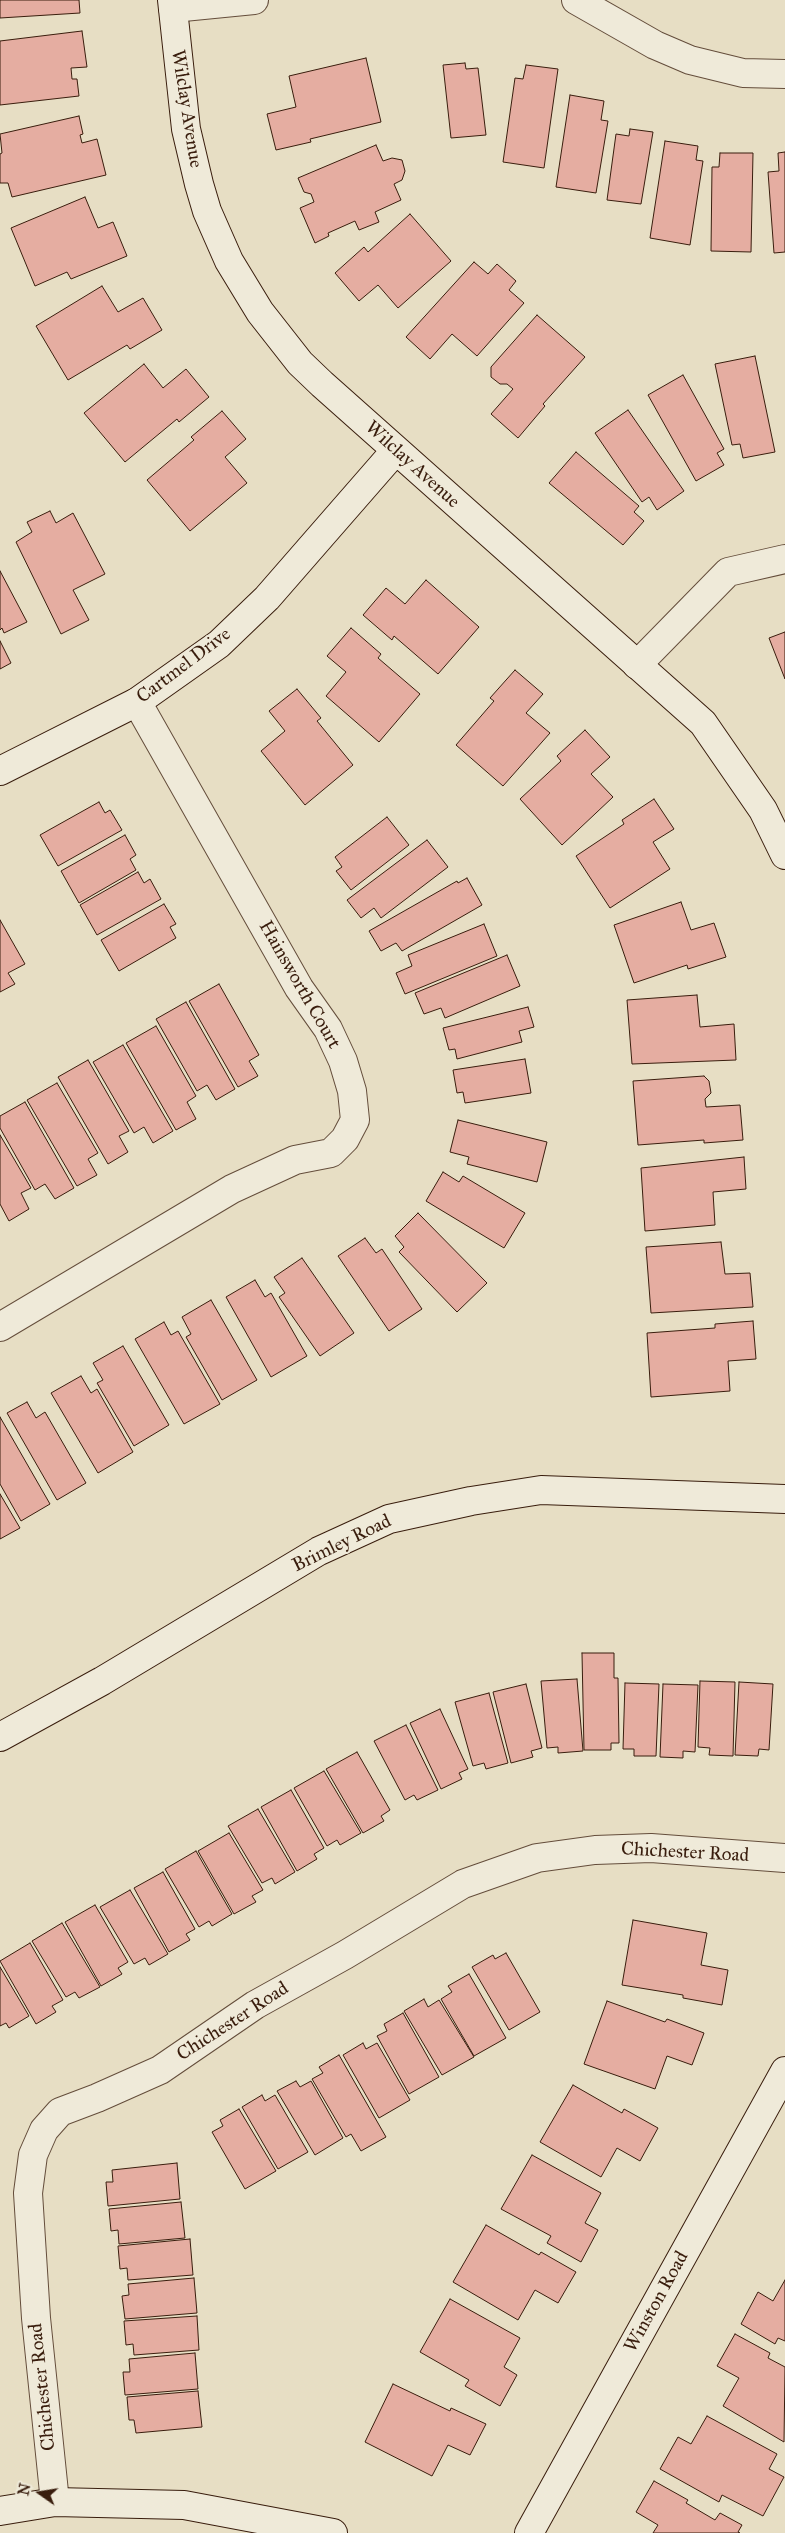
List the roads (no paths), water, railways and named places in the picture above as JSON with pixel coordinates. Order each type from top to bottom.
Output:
[{"type":"street","points":[[173,4],[254,0]]},
{"type":"street","points":[[576,0],[655,45],[690,60],[743,73],[785,74]]},
{"type":"street","name":"Wilclay Avenue","points":[[173,4],[181,93],[191,154],[207,211],[229,261],[260,312],[300,363],[703,724],[763,810],[785,855]]},
{"type":"street","name":"Cartmel Drive","points":[[0,770],[137,702],[219,644],[267,598],[396,450]]},
{"type":"street","points":[[637,666],[728,572],[785,559]]},
{"type":"street","name":"Hainsworth Court","points":[[0,1327],[232,1189],[295,1160],[330,1153],[345,1139],[355,1120],[349,1083],[328,1029],[299,988],[137,702]]},
{"type":"street","name":"Brimley Road","points":[[0,1737],[102,1681],[319,1552],[388,1519],[471,1501],[541,1490],[785,1499]]},
{"type":"street","name":"Chichester Road","points":[[55,2502],[36,2318],[28,2192],[32,2155],[44,2130],[60,2112],[160,2070],[255,2004],[345,1955],[463,1884],[537,1858],[595,1850],[652,1848],[723,1855],[785,1858]]},
{"type":"street","name":"Winston Road","points":[[529,2533],[785,2071]]},
{"type":"street","points":[[0,2511],[55,2502],[184,2505],[333,2533]]}]
